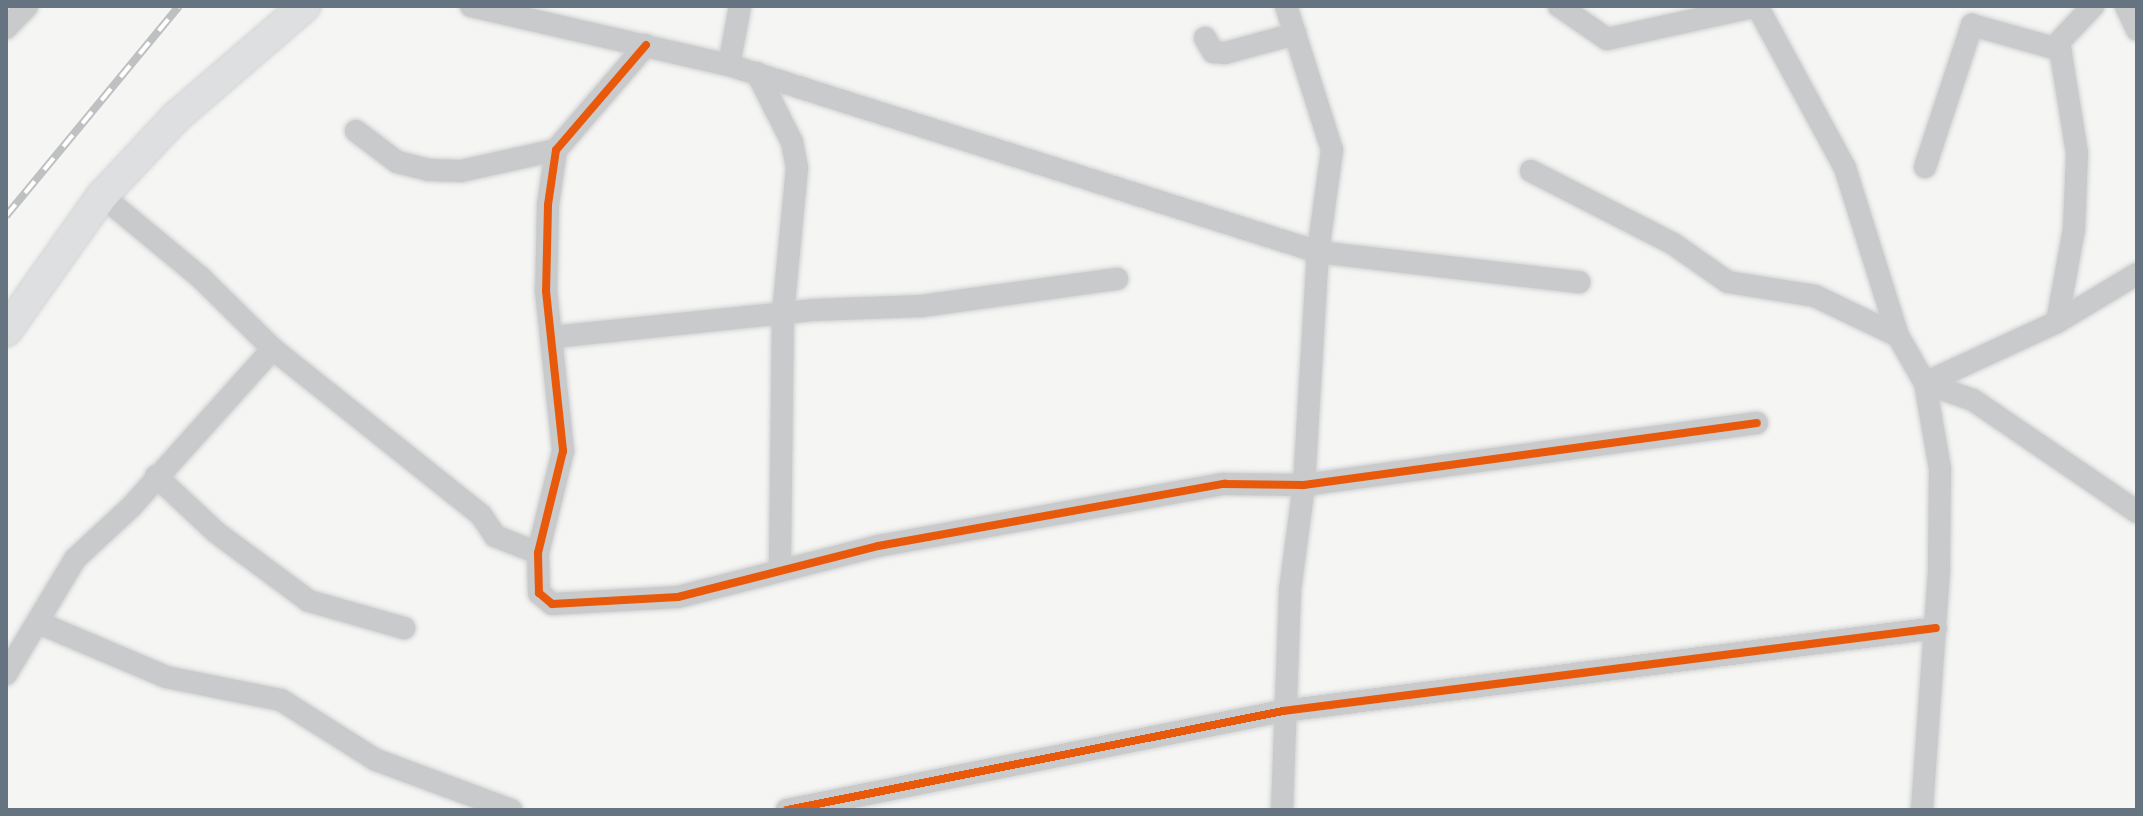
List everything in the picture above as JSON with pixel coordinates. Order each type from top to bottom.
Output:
[{"type":"street","points":[[6,28],[27,6]]},
{"type":"street","points":[[6,331],[102,196],[176,117],[305,6]]},
{"type":"street","points":[[471,6],[757,73],[1318,252],[1579,282]]},
{"type":"street","points":[[729,65],[740,6]]},
{"type":"street","points":[[1282,810],[1283,711],[1290,590],[1304,485],[1318,252],[1332,150],[1286,6]]},
{"type":"street","points":[[1559,6],[1607,39],[1757,6],[1845,168],[1898,336],[1925,383],[1940,469],[1936,628],[1922,810]]},
{"type":"street","points":[[2057,322],[2074,229],[2077,153],[2059,42],[2093,6]]},
{"type":"street","points":[[2126,6],[2137,30]]},
{"type":"street","points":[[1925,167],[1972,25],[2061,50]]},
{"type":"street","points":[[1205,38],[1213,52],[1225,53],[1295,34]]},
{"type":"street","points":[[646,45],[556,150],[548,205],[546,291],[563,451],[538,553],[539,593],[552,604],[678,597],[878,546],[1224,484],[1304,485],[1757,423]]},
{"type":"street","points":[[757,73],[792,142],[797,168],[783,313],[780,571]]},
{"type":"street","points":[[356,131],[397,162],[429,170],[461,171],[556,150]]},
{"type":"street","points":[[1531,171],[1672,243],[1728,282],[1815,296],[1898,336]]},
{"type":"street","points":[[102,196],[200,277],[273,349],[481,515],[495,536],[538,553]]},
{"type":"street","points":[[1925,383],[2057,322],[2137,274]]},
{"type":"street","points":[[553,337],[783,313],[922,306],[1117,279]]},
{"type":"street","points":[[6,674],[75,559],[273,349]]},
{"type":"street","points":[[1925,383],[1973,400],[2137,512]]},
{"type":"street","points":[[156,476],[217,533],[309,601],[404,628]]},
{"type":"street","points":[[39,623],[166,677],[281,700],[376,760],[511,810]]},
{"type":"street","points":[[787,810],[1283,711],[1936,628]]},
{"type":"railway","points":[[6,216],[179,6]]},
{"type":"cycle path","points":[[646,45],[556,150],[548,205],[546,291],[563,451],[538,553],[539,593],[552,604],[678,597],[878,546],[1224,484],[1304,485],[1757,423]]},
{"type":"cycle path","points":[[787,810],[1283,711],[1936,628]]}]
